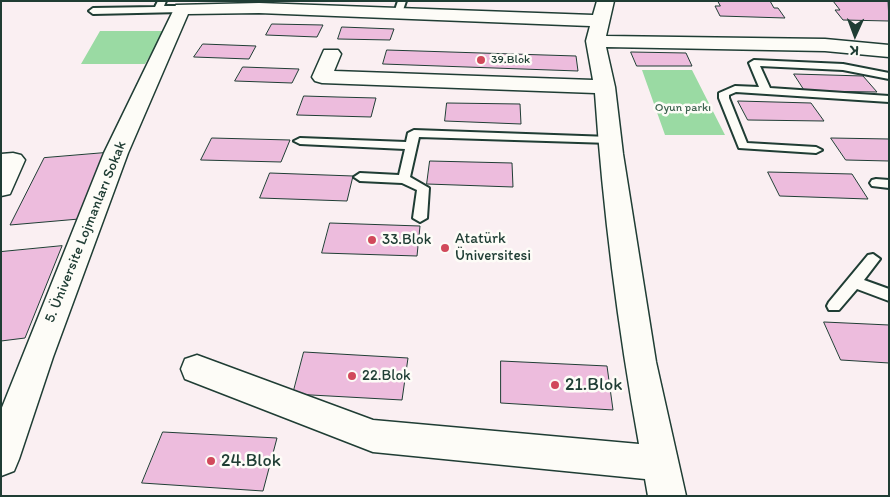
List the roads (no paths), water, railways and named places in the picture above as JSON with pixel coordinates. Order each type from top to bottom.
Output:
[{"type":"street","points":[[168,7],[287,5],[400,7],[600,21],[889,51]]},
{"type":"street","name":"5. Üniversite Lojmanları Sokak","points":[[1,459],[14,388],[116,153],[168,7]]},
{"type":"street","points":[[197,369],[373,436],[664,479],[640,362],[610,140],[600,21]]},
{"type":"street","points":[[331,54],[322,77],[605,87]]},
{"type":"street","points":[[1,161],[13,160],[1,188]]},
{"type":"lane","points":[[93,11],[168,7]]},
{"type":"lane","points":[[766,91],[754,63],[843,67],[884,76],[889,90]]},
{"type":"lane","points":[[816,150],[743,146],[724,98],[724,93],[735,89],[889,99]]},
{"type":"lane","points":[[404,179],[414,132],[610,140]]},
{"type":"lane","points":[[300,141],[411,146]]},
{"type":"lane","points":[[360,177],[404,179],[423,188],[420,218]]},
{"type":"lane","points":[[876,183],[889,184]]},
{"type":"lane","points":[[834,306],[873,259]]},
{"type":"lane","points":[[854,282],[889,295]]},
{"type":"place","name":"39.Blok","points":[[481,60]]},
{"type":"place","name":"33.Blok","points":[[372,240]]},
{"type":"place","name":"Atatürk Üniversitesi","points":[[445,248]]},
{"type":"place","name":"22.Blok","points":[[352,376]]},
{"type":"place","name":"21.Blok","points":[[555,385]]},
{"type":"place","name":"24.Blok","points":[[211,461]]},
{"type":"park label","name":"Oyun parkı","points":[[683,108]]}]
